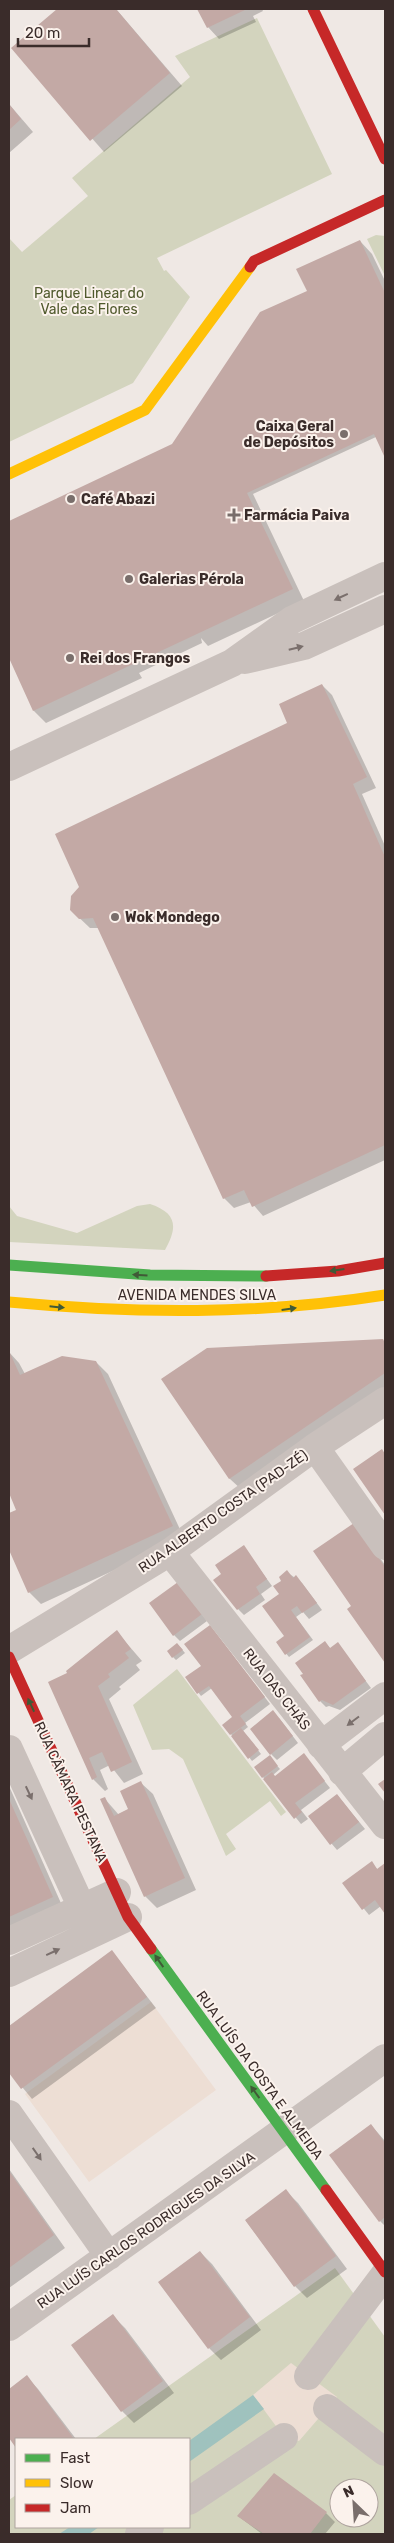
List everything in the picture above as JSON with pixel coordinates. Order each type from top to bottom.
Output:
[{"type":"street","points":[[313,9],[385,159]]},
{"type":"street","points":[[9,474],[145,410],[254,261],[385,200]]},
{"type":"street","points":[[11,767],[232,663],[292,620],[385,576]]},
{"type":"street","points":[[232,663],[304,646],[385,609]]},
{"type":"street","name":"AVENIDA MENDES SILVA","points":[[9,1265],[151,1276],[268,1278],[385,1263]]},
{"type":"street","name":"AVENIDA MENDES SILVA","points":[[9,1302],[86,1310],[215,1313],[280,1310],[385,1295]]},
{"type":"street","name":"RUA ALBERTO COSTA (PAD-ZÉ)","points":[[9,1650],[170,1552],[315,1447],[385,1401]]},
{"type":"street","points":[[315,1447],[385,1546]]},
{"type":"street","name":"RUA DAS CHÃS","points":[[170,1552],[385,1825]]},
{"type":"street","name":"RUA CÂMARA PESTANA","points":[[9,1657],[117,1892]]},
{"type":"street","points":[[321,1745],[385,1696]]},
{"type":"street","points":[[342,1772],[385,1736]]},
{"type":"street","points":[[9,1749],[82,1908]]},
{"type":"street","points":[[9,1941],[117,1892]]},
{"type":"street","name":"RUA LUÍS DA COSTA E ALMEIDA","points":[[117,1892],[128,1917],[385,2273]]},
{"type":"street","points":[[9,1973],[128,1917]]},
{"type":"street","name":"RUA LUÍS CARLOS RODRIGUES DA SILVA","points":[[9,2327],[385,2058]]},
{"type":"street","points":[[9,2114],[109,2256]]},
{"type":"street","points":[[308,2376],[385,2273]]},
{"type":"street","points":[[327,2408],[385,2452]]},
{"type":"street","points":[[190,2500],[284,2437]]},
{"type":"green space","name":"Parque Linear do Vale das Flores","points":[[257,18],[332,174],[157,258],[164,271],[166,270],[190,297],[133,383],[9,442],[9,238],[22,252],[88,196],[72,178],[190,77],[175,56]]},
{"type":"green space","points":[[376,235],[385,236],[385,276],[367,239]]},
{"type":"green space","points":[[150,1204],[166,1212],[172,1222],[172,1234],[165,1250],[9,1242],[9,1206],[17,1216],[77,1233],[137,1206]]},
{"type":"green space","points":[[177,1669],[286,1812],[281,1816],[270,1801],[226,1834],[236,1849],[226,1856],[183,1759],[169,1749],[152,1750],[133,1705]]},
{"type":"green space","points":[[335,2268],[385,2337],[385,2534],[9,2534],[9,2500],[15,2496],[15,2528],[190,2528],[190,2438],[95,2438]]},
{"type":"shaded area","points":[[151,2002],[216,2090],[89,2182],[25,2094]]},
{"type":"shaded area","points":[[291,2363],[337,2397],[299,2441],[284,2437],[253,2395]]},
{"type":"water","points":[[253,2395],[264,2409],[190,2461],[190,2440]]},
{"type":"water","points":[[68,2528],[98,2528],[89,2534],[59,2534]]},
{"type":"building","points":[[57,9],[116,9],[170,73],[90,141],[11,48]]},
{"type":"building","points":[[197,9],[247,9],[207,28]]},
{"type":"building","points":[[9,104],[21,119],[9,130]]},
{"type":"building","points":[[360,240],[385,293],[385,458],[374,434],[247,493],[293,589],[33,711],[9,658],[9,521],[172,444],[260,312],[307,291],[296,269]]},
{"type":"building","points":[[322,684],[367,777],[353,784],[385,857],[385,1145],[252,1207],[244,1190],[223,1199],[93,918],[79,919],[70,910],[71,896],[79,887],[55,834],[287,723],[279,704]]},
{"type":"building","points":[[383,1339],[385,1343],[385,1373],[229,1479],[161,1379],[207,1348]]},
{"type":"building","points":[[9,1351],[20,1375],[62,1356],[96,1361],[173,1526],[28,1593],[9,1550],[9,1513],[16,1510],[9,1493]]},
{"type":"building","points":[[382,1449],[385,1454],[385,1515],[353,1469]]},
{"type":"building","points":[[354,1523],[385,1567],[385,1663],[347,1609],[351,1606],[313,1551]]},
{"type":"building","points":[[244,1545],[267,1579],[256,1587],[260,1594],[237,1610],[213,1580],[221,1574],[215,1565]]},
{"type":"building","points":[[287,1570],[293,1578],[296,1575],[317,1603],[302,1613],[297,1606],[291,1610],[310,1637],[285,1655],[276,1642],[284,1636],[262,1606],[279,1594],[273,1586],[281,1581],[279,1577]]},
{"type":"building","points":[[178,1582],[202,1614],[173,1636],[149,1603]]},
{"type":"building","points":[[210,1625],[265,1697],[240,1716],[246,1724],[230,1735],[222,1725],[232,1717],[209,1686],[197,1694],[185,1677],[201,1666],[184,1644]]},
{"type":"building","points":[[117,1630],[131,1649],[125,1653],[129,1658],[108,1674],[110,1677],[98,1686],[132,1762],[111,1772],[102,1752],[89,1758],[97,1777],[92,1780],[48,1682],[67,1673],[66,1671]]},
{"type":"building","points":[[325,1641],[330,1648],[338,1642],[366,1681],[333,1705],[322,1700],[319,1702],[300,1675],[303,1674],[295,1663]]},
{"type":"building","points":[[177,1643],[183,1650],[172,1658],[167,1651]]},
{"type":"building","points":[[273,1710],[293,1736],[270,1755],[250,1729]]},
{"type":"building","points":[[241,1728],[259,1750],[248,1759],[231,1736]]},
{"type":"building","points":[[304,1753],[325,1781],[295,1803],[302,1812],[294,1819],[263,1779],[272,1772],[275,1776]]},
{"type":"building","points":[[270,1755],[278,1766],[262,1778],[254,1767]]},
{"type":"building","points":[[385,1779],[385,1793],[378,1784]]},
{"type":"building","points":[[141,1781],[185,1878],[144,1897],[100,1799],[105,1797],[114,1816],[128,1809],[120,1791]]},
{"type":"building","points":[[337,1794],[359,1822],[330,1845],[308,1816]]},
{"type":"building","points":[[9,1799],[53,1897],[9,1917]]},
{"type":"building","points":[[372,1861],[377,1869],[385,1863],[385,1914],[375,1900],[362,1910],[342,1883]]},
{"type":"building","points":[[112,1950],[147,1997],[21,2089],[9,2073],[9,2026]]},
{"type":"building","points":[[371,2124],[385,2143],[385,2217],[379,2222],[329,2155]]},
{"type":"building","points":[[9,2171],[54,2235],[9,2268]]},
{"type":"building","points":[[286,2189],[336,2256],[294,2287],[245,2220]]},
{"type":"building","points":[[200,2251],[250,2317],[208,2349],[158,2282]]},
{"type":"building","points":[[113,2314],[163,2381],[121,2412],[71,2345]]},
{"type":"building","points":[[27,2375],[73,2438],[15,2438],[15,2447],[9,2438],[9,2389]]},
{"type":"building","points":[[274,2473],[327,2512],[310,2534],[264,2534],[237,2516]]},
{"type":"traffic: fast","points":[[9,1265],[150,1275],[266,1276]]},
{"type":"traffic: fast","points":[[151,1949],[326,2190]]},
{"type":"traffic: slow","points":[[9,474],[145,410],[250,267]]},
{"type":"traffic: slow","points":[[9,1302],[104,1309],[197,1310],[291,1306],[385,1295]]},
{"type":"traffic: jam","points":[[313,9],[385,159]]},
{"type":"traffic: jam","points":[[250,267],[254,261],[385,200]]},
{"type":"traffic: jam","points":[[266,1276],[338,1271],[385,1263]]},
{"type":"traffic: jam","points":[[9,1657],[128,1917],[151,1949]]},
{"type":"traffic: jam","points":[[326,2190],[385,2272]]},
{"type":"place","name":"Caixa Geral de Depósitos","points":[[344,434]]},
{"type":"place","name":"Café Abazi","points":[[71,499]]},
{"type":"place","name":"Farmácia Paiva","points":[[234,515]]},
{"type":"place","name":"Galerias Pérola","points":[[129,579]]},
{"type":"place","name":"Rei dos Frangos","points":[[70,658]]},
{"type":"place","name":"Wok Mondego","points":[[115,917]]}]
